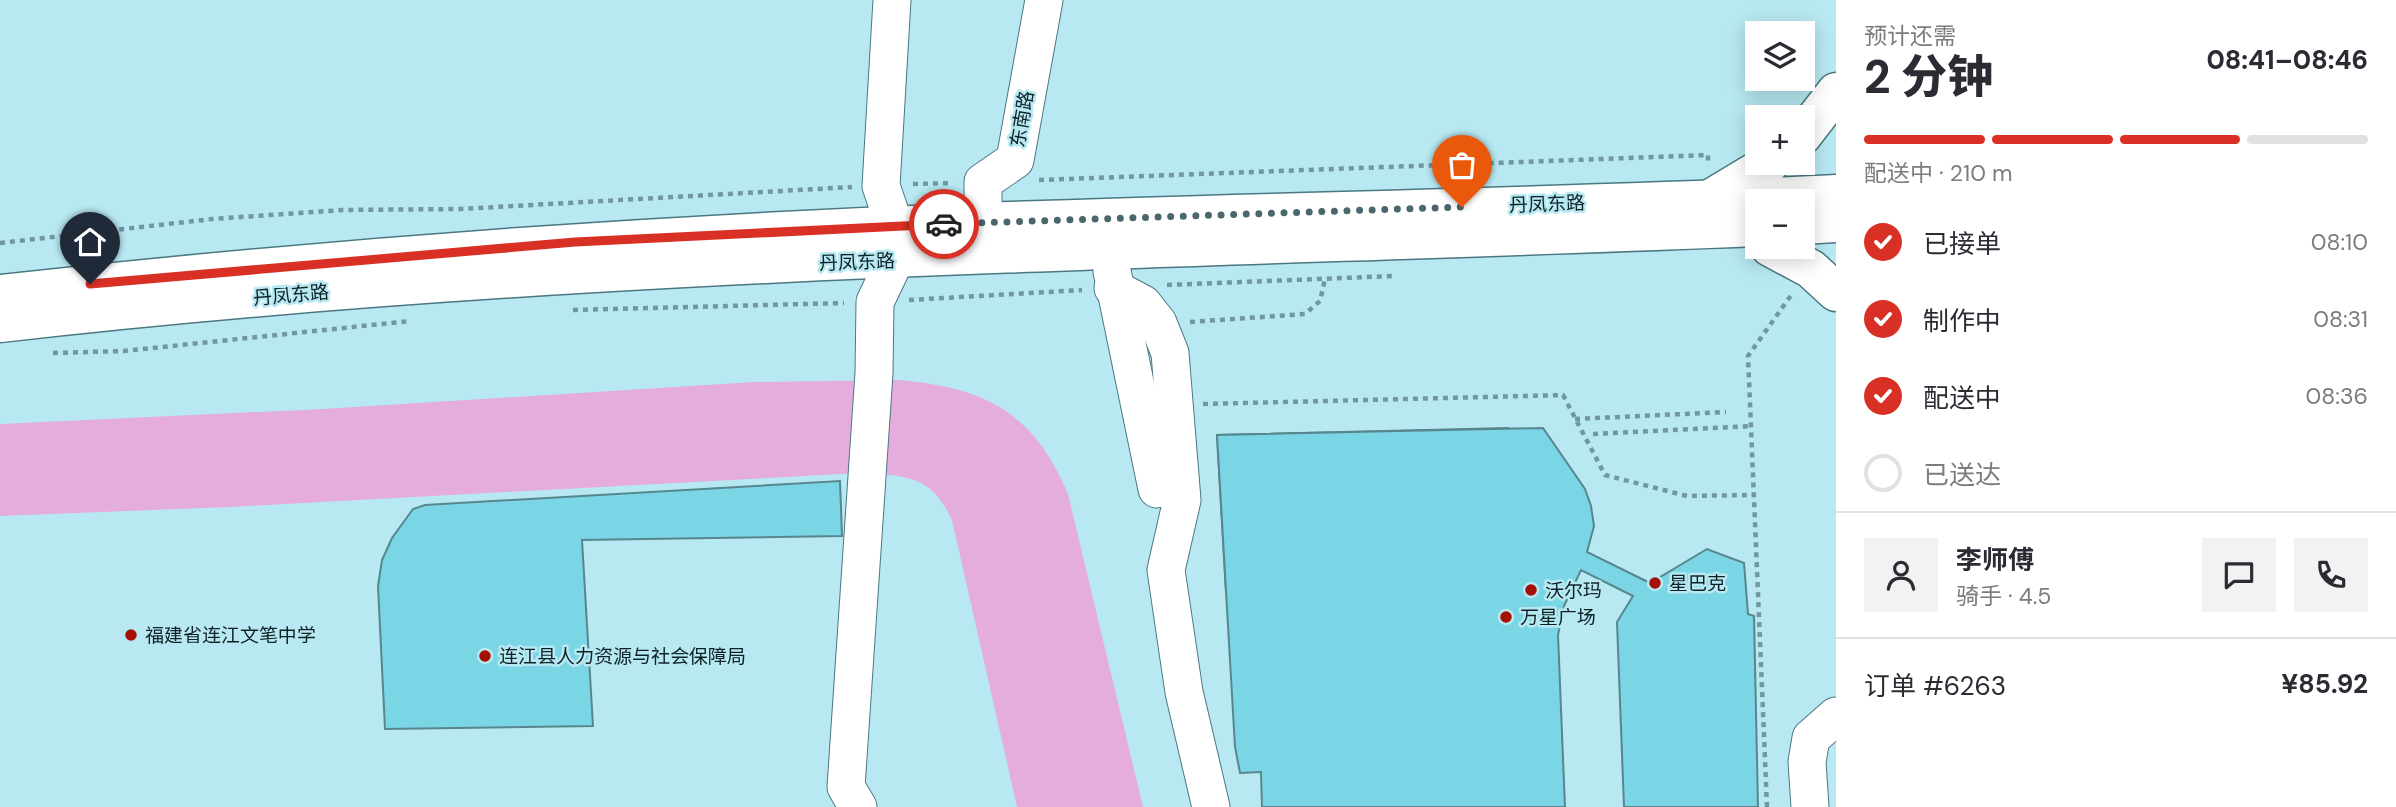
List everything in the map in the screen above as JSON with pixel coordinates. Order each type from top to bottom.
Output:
[{"type":"main road","points":[[1815,119],[1836,92]]},
{"type":"main road","points":[[1710,199],[1750,175]]},
{"type":"main road","name":"丹凤东路","points":[[0,323],[211,301],[895,244],[983,222],[1836,194]]},
{"type":"main road","points":[[1815,224],[1836,223]]},
{"type":"main road","name":"丹凤东路","points":[[0,294],[418,254],[652,238],[895,244],[1112,270],[1745,227]]},
{"type":"main road","points":[[1679,230],[1745,241]]},
{"type":"main road","points":[[1792,259],[1811,269],[1836,292]]},
{"type":"street","points":[[858,807],[846,787],[874,373],[876,302],[895,244],[881,186],[892,0]]},
{"type":"street","name":"东南路","points":[[983,222],[983,182],[1015,160],[1044,0]]},
{"type":"street","points":[[1112,270],[1158,323],[1170,353],[1182,500],[1166,570],[1184,692],[1212,807]]},
{"type":"street","points":[[1112,270],[1157,489]]},
{"type":"street","points":[[1810,807],[1807,762],[1811,738],[1836,716]]},
{"type":"path","points":[[1158,323],[1305,314],[1320,301],[1325,279]]},
{"type":"path","points":[[1767,807],[1748,356],[1793,293]]},
{"type":"path","points":[[1174,404],[1563,395],[1605,475],[1687,496],[1754,495]]},
{"type":"path","points":[[1575,419],[1726,412]]},
{"type":"path","points":[[1593,433],[1751,426]]},
{"type":"shaded area","points":[[897,380],[956,389],[1002,408],[1039,442],[1054,466],[1068,494],[1143,807],[1017,807],[952,520],[935,494],[915,480],[860,473],[229,507],[0,516],[0,424],[322,409],[754,382]]},
{"type":"building","points":[[1508,428],[1511,524],[1310,528],[1312,590],[1226,592],[1217,435]]},
{"type":"building","points":[[1543,428],[1585,489],[1594,526],[1587,552],[1650,583],[1707,549],[1744,563],[1748,614],[1754,616],[1758,807],[1624,807],[1617,622],[1633,596],[1581,570],[1564,606],[1558,635],[1565,807],[1262,807],[1261,772],[1240,773],[1235,747],[1217,435]]},
{"type":"building","name":"连江县人力资源与社会保障局","points":[[840,481],[842,536],[582,540],[593,726],[385,729],[378,586],[382,560],[392,538],[413,509],[425,505]]},
{"type":"way so far","points":[[944,224],[1462,207]]},
{"type":"place","name":"星巴克","points":[[1655,583]]},
{"type":"place","name":"沃尔玛","points":[[1531,590]]},
{"type":"place","name":"万星广场","points":[[1506,617]]},
{"type":"place","name":"福建省连江文笔中学","points":[[131,635]]},
{"type":"place","name":"连江县人力资源与社会保障局","points":[[485,656]]},
{"type":"route","points":[[90,284],[280,265],[575,242],[944,224]]}]
